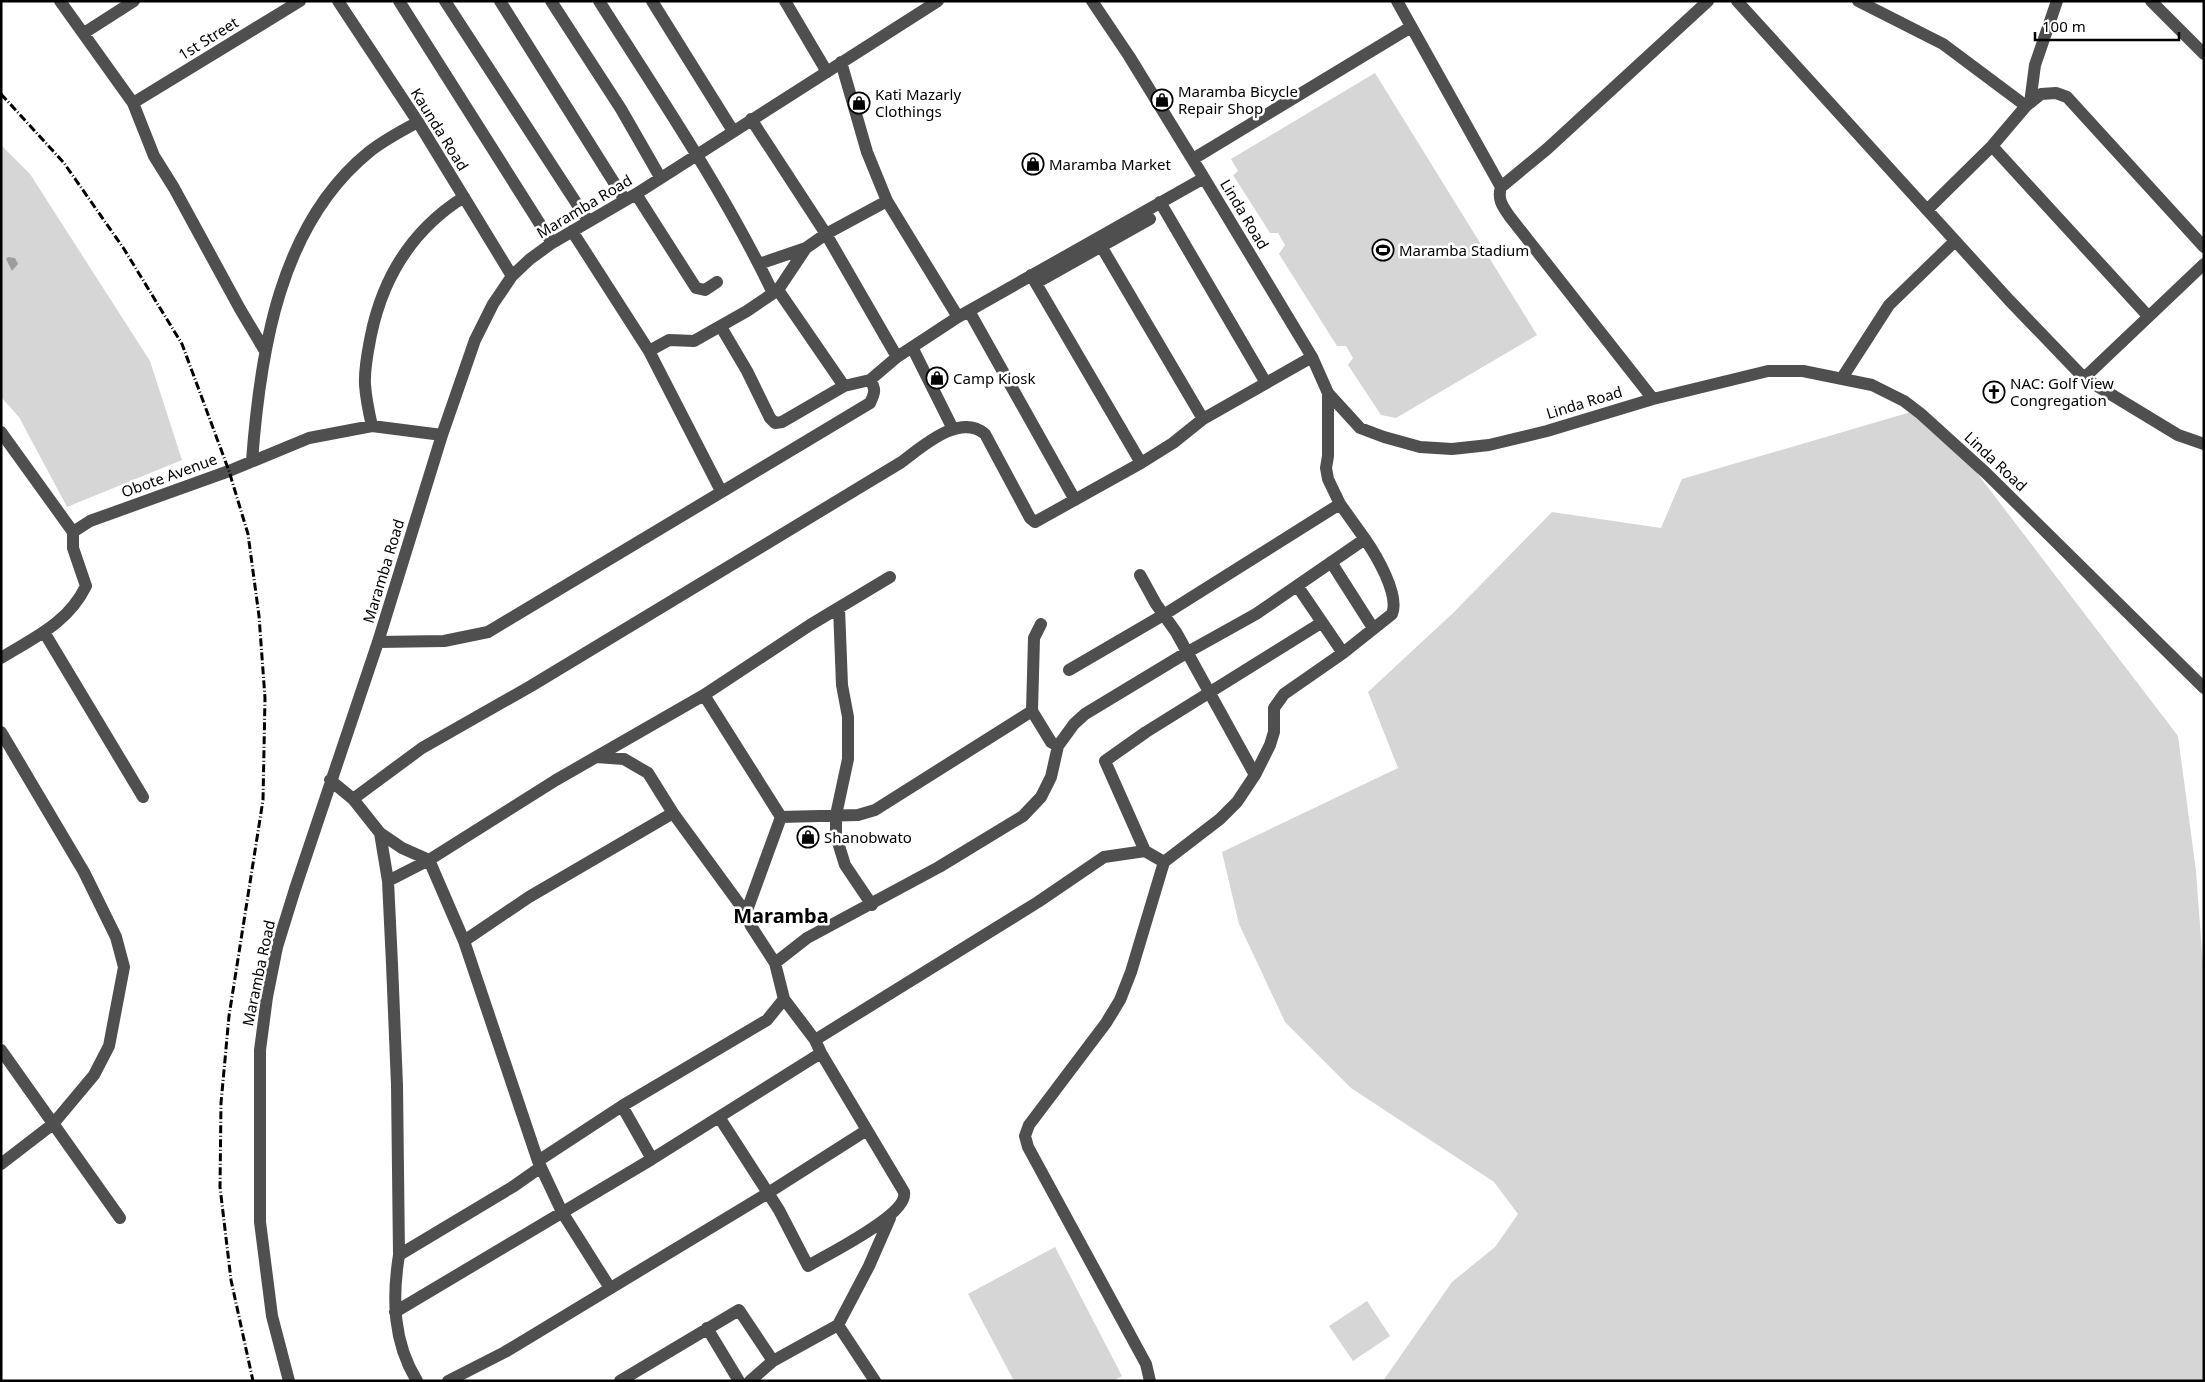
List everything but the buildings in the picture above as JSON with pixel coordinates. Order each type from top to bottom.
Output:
[{"type":"street","points":[[60,1],[133,103],[154,156],[174,188],[265,351]]},
{"type":"street","points":[[84,33],[134,1]]},
{"type":"street","name":"1st Street","points":[[133,103],[300,1]]},
{"type":"street","name":"Kaunda Road","points":[[338,1],[418,122],[512,276]]},
{"type":"street","points":[[400,1],[552,243]]},
{"type":"street","points":[[445,1],[588,221]]},
{"type":"street","points":[[500,1],[631,197],[696,288],[705,290],[717,282]]},
{"type":"street","points":[[551,1],[660,177]]},
{"type":"street","points":[[599,1],[696,154],[776,292],[844,386]]},
{"type":"street","points":[[652,1],[733,131]]},
{"type":"street","points":[[785,1],[828,72]]},
{"type":"street","name":"Maramba Road","points":[[288,1381],[272,1316],[260,1222],[260,1050],[278,947],[330,780],[378,642],[442,435],[475,340],[493,304],[520,266],[552,243],[631,197],[938,1]]},
{"type":"street","name":"Linda Road","points":[[1092,1],[1193,159],[1312,358],[1328,394],[1354,423],[1366,431],[1401,442],[1437,449],[1489,445],[1547,431],[1653,399],[1768,370],[1803,371],[1872,385],[1889,393],[1921,414],[1986,473],[2204,688]]},
{"type":"street","points":[[1397,1],[1501,187]]},
{"type":"street","points":[[1737,1],[1955,241],[2084,378],[2178,435],[2204,444]]},
{"type":"street","points":[[1858,1],[1943,44],[2028,104]]},
{"type":"street","points":[[2028,104],[2036,65],[2057,1]]},
{"type":"street","points":[[2151,1],[2204,54]]},
{"type":"street","points":[[1653,399],[1510,217],[1500,203],[1498,195],[1501,187],[1547,149],[1704,3]]},
{"type":"street","points":[[1193,159],[1411,27]]},
{"type":"street","points":[[841,62],[867,152],[887,200],[963,314],[1076,500]]},
{"type":"street","points":[[1927,210],[1992,146],[2028,104],[2041,94],[2056,93],[2067,97],[2204,248]]},
{"type":"street","points":[[752,119],[826,234],[897,357]]},
{"type":"street","points":[[252,461],[255,419],[265,351],[285,277],[295,252],[312,221],[346,174],[386,139],[418,122]]},
{"type":"street","points":[[1992,146],[2148,316]]},
{"type":"street","points":[[1033,279],[1160,202],[1204,178]]},
{"type":"street","points":[[372,426],[365,385],[367,356],[374,322],[386,284],[414,240],[443,210],[464,197]]},
{"type":"street","points":[[759,264],[806,248],[826,234],[887,200]]},
{"type":"street","points":[[1160,202],[1266,383]]},
{"type":"street","points":[[721,327],[747,371],[770,418],[776,423],[782,422],[844,386],[870,380],[897,357],[963,314],[1101,246],[1150,219]]},
{"type":"street","points":[[572,231],[649,351],[721,491]]},
{"type":"street","points":[[1842,378],[1889,305],[1955,241]]},
{"type":"street","points":[[1101,246],[1203,419]]},
{"type":"street","points":[[649,351],[669,340],[694,341],[721,327],[776,292],[806,248]]},
{"type":"street","points":[[2084,378],[2204,264]]},
{"type":"street","points":[[1033,279],[1141,463]]},
{"type":"street","points":[[912,347],[953,429]]},
{"type":"street","points":[[353,799],[422,748],[627,628],[900,463],[928,442],[953,429],[969,426],[978,428],[985,434],[1030,518],[1035,522],[1141,463],[1173,443],[1203,419],[1312,358]]},
{"type":"street","points":[[378,642],[444,641],[488,632],[870,403],[875,394],[875,388],[870,380]]},
{"type":"street","points":[[1150,1381],[1146,1364],[1028,1146],[1026,1136],[1030,1124],[1106,1023],[1120,1000],[1131,972],[1164,862],[1220,819],[1237,802],[1255,776],[1274,732],[1274,708],[1284,694],[1343,653],[1392,614],[1394,602],[1381,567],[1365,539],[1340,504],[1328,479],[1326,468],[1328,456],[1326,421],[1328,394]]},
{"type":"street","name":"Obote Avenue","points":[[73,532],[90,521],[309,438],[372,426],[442,435]]},
{"type":"street","points":[[1,432],[73,532],[73,548],[86,586],[72,611],[44,632],[1,658]]},
{"type":"street","points":[[1069,670],[1165,614],[1340,504]]},
{"type":"street","points":[[775,963],[808,938],[939,868],[1023,816],[1041,797],[1051,777],[1058,746],[1074,724],[1085,714],[1186,653],[1256,614],[1298,587],[1365,539]]},
{"type":"street","points":[[1332,562],[1373,628]]},
{"type":"street","points":[[1140,575],[1210,692],[1255,776]]},
{"type":"street","points":[[388,881],[429,860],[556,780],[704,695],[810,625],[890,577]]},
{"type":"street","points":[[1298,587],[1343,653]]},
{"type":"street","points":[[839,608],[842,685],[848,717],[848,759],[836,815],[836,836],[845,865],[872,905]]},
{"type":"street","points":[[1164,862],[1145,851],[1105,761],[1210,692],[1321,623]]},
{"type":"street","points":[[1041,624],[1034,638],[1032,711],[1051,742],[1058,746]]},
{"type":"street","points":[[44,632],[143,797]]},
{"type":"street","points":[[704,695],[781,817]]},
{"type":"street","points":[[781,817],[858,815],[875,810],[1032,711]]},
{"type":"street","points":[[1,732],[84,872],[116,937],[124,967],[110,1046],[94,1075],[53,1124],[1,1164]]},
{"type":"street","points":[[596,758],[624,759],[648,773],[673,813],[746,913],[751,926],[775,963],[784,999],[815,1040],[904,1192],[905,1198],[890,1218],[869,1266],[838,1324],[773,1361],[750,1381]]},
{"type":"street","points":[[330,780],[353,799],[380,833],[402,848],[429,860],[464,941],[540,1164],[562,1212],[610,1288]]},
{"type":"street","points":[[464,941],[529,896],[673,813]]},
{"type":"street","points":[[746,913],[781,817]]},
{"type":"street","points":[[380,833],[388,881],[397,1085],[399,1255],[395,1279],[397,1335],[407,1364],[417,1381]]},
{"type":"street","points":[[815,1040],[1038,902],[1104,857],[1145,851]]},
{"type":"street","points":[[399,1255],[514,1186],[540,1164],[622,1106],[761,1025],[776,1012],[784,999]]},
{"type":"street","points":[[1,1050],[120,1218]]},
{"type":"street","points":[[396,1312],[652,1159],[821,1053]]},
{"type":"street","points":[[622,1106],[652,1159]]},
{"type":"street","points":[[719,1117],[790,1229],[808,1266],[890,1218]]},
{"type":"street","points":[[448,1381],[505,1352],[768,1193],[867,1130]]},
{"type":"street","points":[[620,1381],[739,1310],[773,1361]]},
{"type":"street","points":[[838,1324],[874,1381]]},
{"type":"street","points":[[707,1328],[738,1381]]},
{"type":"shaded area","name":"Maramba Stadium","points":[[1375,73],[1537,335],[1396,418],[1381,415],[1348,365],[1353,358],[1346,346],[1337,346],[1279,254],[1285,245],[1278,233],[1270,233],[1233,175],[1238,171],[1231,159]]},
{"type":"shaded area","points":[[1,145],[30,174],[150,361],[182,460],[67,507],[19,417],[1,397]]},
{"type":"shaded area","points":[[8,257],[15,258],[18,264],[12,271],[6,259]]},
{"type":"shaded area","points":[[1911,412],[1951,439],[2178,736],[2196,871],[2204,979],[2204,1381],[1383,1381],[1452,1282],[1495,1247],[1518,1214],[1494,1182],[1351,1088],[1285,1022],[1239,924],[1222,852],[1398,768],[1368,692],[1453,613],[1552,512],[1661,528],[1682,479]]},
{"type":"shaded area","points":[[1055,1247],[1122,1376],[1113,1381],[1014,1381],[968,1294]]},
{"type":"shaded area","points":[[1367,1301],[1390,1336],[1353,1361],[1329,1326]]},
{"type":"railway","points":[[1,94],[64,163],[124,249],[182,344],[229,471],[248,534],[259,616],[265,698],[263,800],[229,1016],[221,1103],[220,1187],[231,1280],[253,1381]]},
{"type":"place","name":"Maramba Bicycle Repair Shop","points":[[1162,100]]},
{"type":"place","name":"Kati Mazarly Clothings","points":[[859,103]]},
{"type":"place","name":"Maramba Market","points":[[1033,164]]},
{"type":"place","name":"Maramba Stadium","points":[[1383,250]]},
{"type":"place","name":"Camp Kiosk","points":[[937,378]]},
{"type":"place","name":"NAC: Golf View Congregation","points":[[1994,392]]},
{"type":"place","name":"Shanobwato","points":[[808,837]]},
{"type":"district","name":"Maramba","points":[[781,915]]}]
